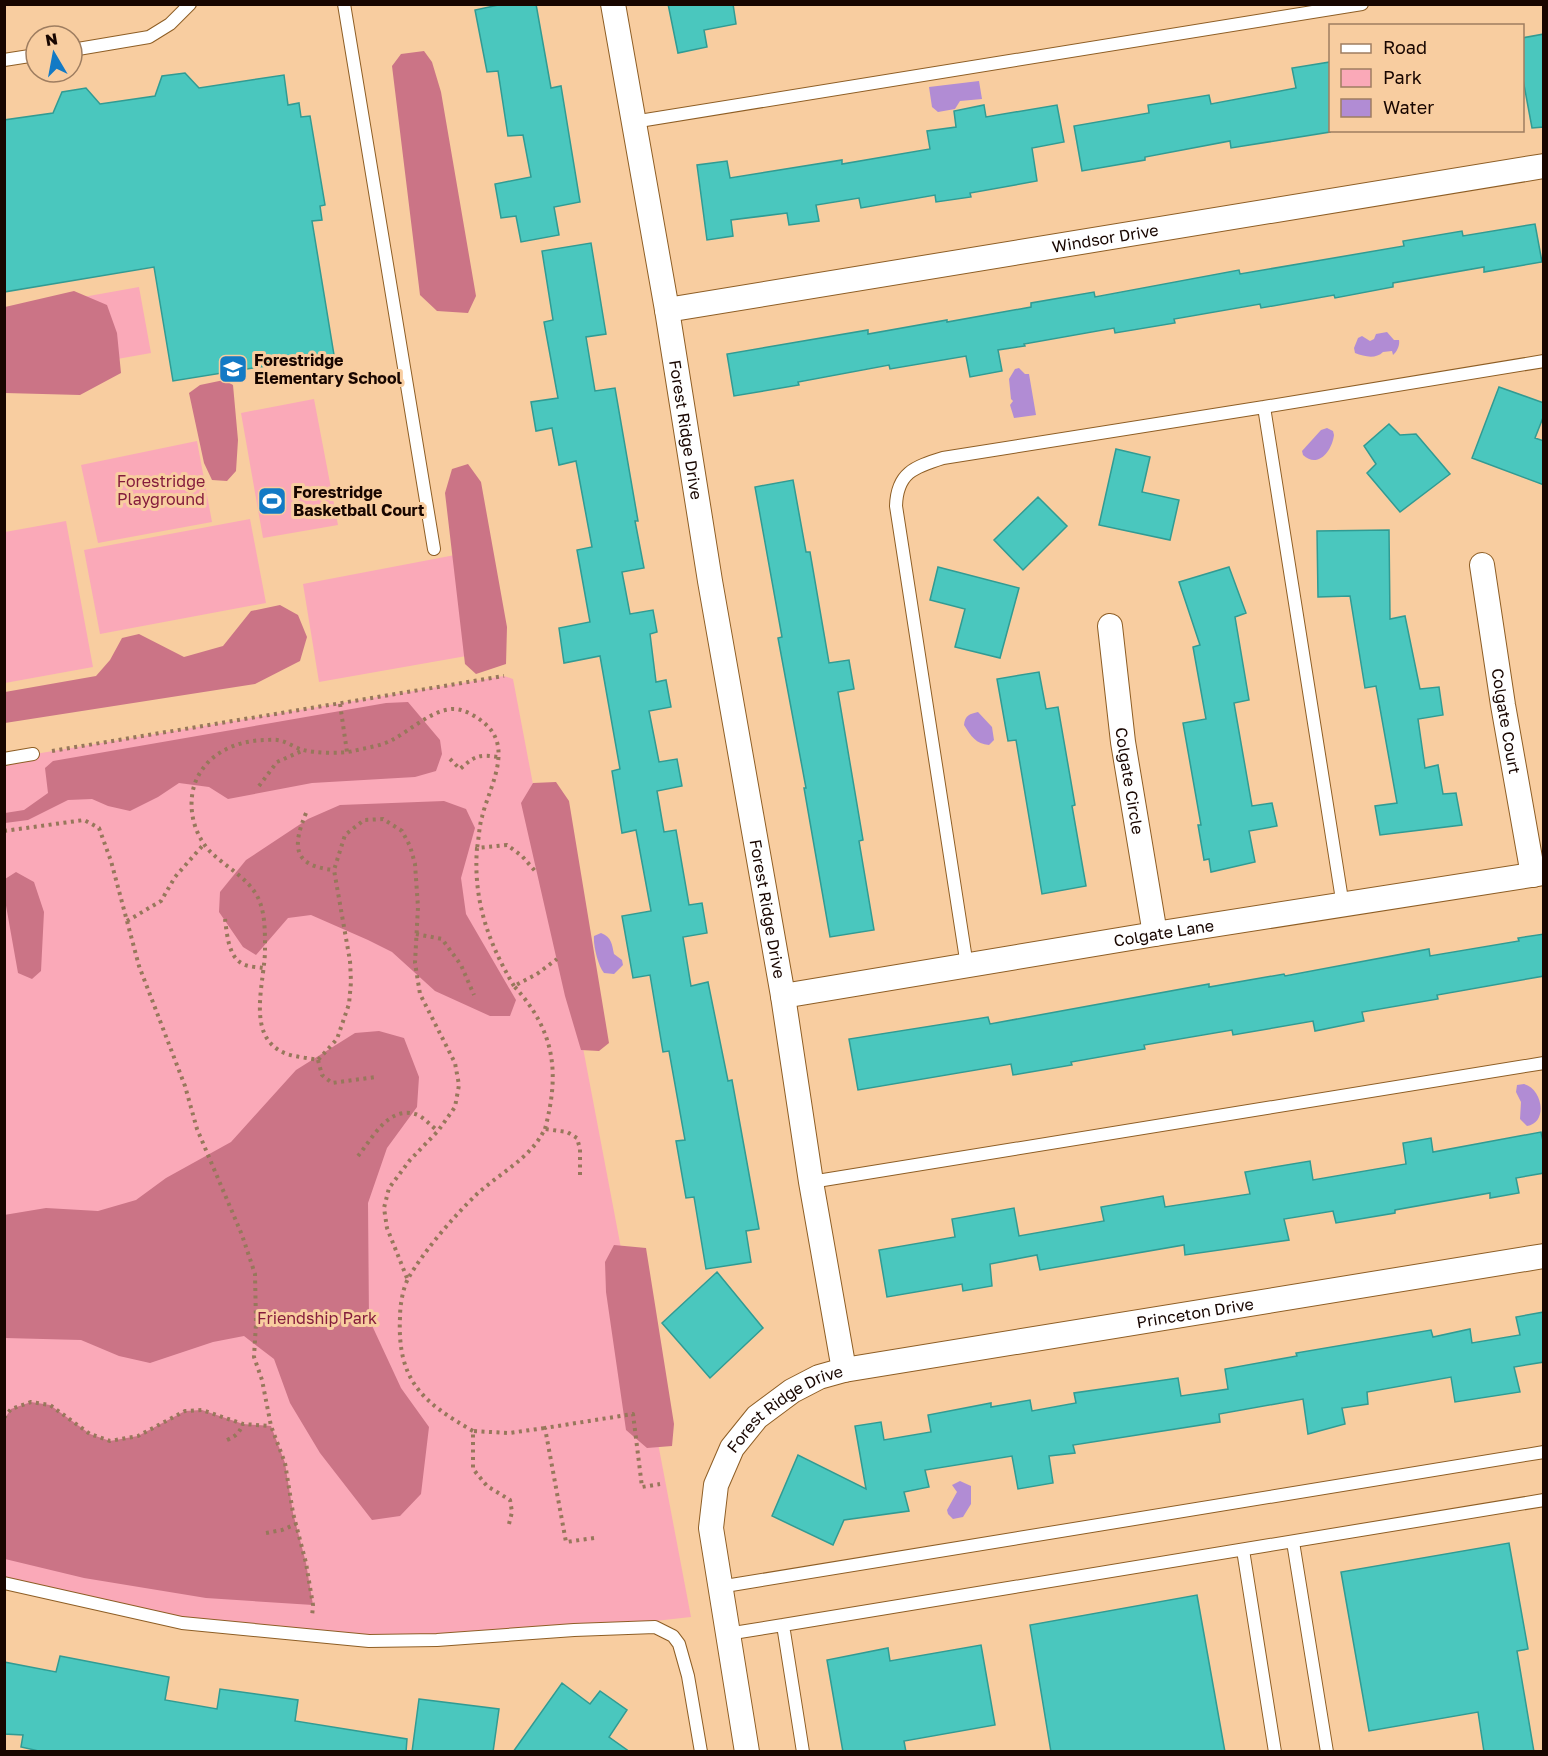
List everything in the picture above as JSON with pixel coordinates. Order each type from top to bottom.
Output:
[{"type":"street","name":"Forest Ridge Drive","points":[[613,4],[667,310],[710,581],[783,996],[811,1182],[844,1370],[819,1377],[792,1391],[757,1417],[732,1448],[716,1485],[711,1528],[747,1752]]},
{"type":"street","name":"Windsor Drive","points":[[667,310],[1544,166]]},
{"type":"street","name":"Colgate Court","points":[[1482,565],[1503,705],[1538,874]]},
{"type":"street","name":"Colgate Circle","points":[[1110,626],[1124,742],[1155,934]]},
{"type":"street","name":"Colgate Lane","points":[[783,996],[1155,934],[1538,874]]},
{"type":"street","name":"Princeton Drive","points":[[844,1370],[1544,1256]]},
{"type":"lane","points":[[84,48],[149,37],[170,24],[190,4]]},
{"type":"lane","points":[[344,4],[434,549]]},
{"type":"lane","points":[[633,122],[1362,4]]},
{"type":"lane","points":[[4,60],[24,57]]},
{"type":"lane","points":[[967,966],[896,507],[896,493],[902,480],[920,465],[943,458],[1544,361]]},
{"type":"lane","points":[[1264,407],[1342,906]]},
{"type":"lane","points":[[4,759],[33,754]]},
{"type":"lane","points":[[811,1182],[1544,1063]]},
{"type":"lane","points":[[719,1587],[1544,1452]]},
{"type":"lane","points":[[727,1634],[1544,1500]]},
{"type":"lane","points":[[1293,1542],[1328,1752]]},
{"type":"lane","points":[[1243,1550],[1275,1752]]},
{"type":"lane","points":[[4,1583],[182,1623],[369,1641],[437,1640],[574,1630],[655,1627],[673,1636],[679,1644],[688,1676],[701,1752]]},
{"type":"lane","points":[[783,1625],[804,1752]]},
{"type":"path","points":[[33,754],[504,676]]},
{"type":"path","points":[[340,704],[347,752]]},
{"type":"path","points":[[318,1060],[285,1053],[272,1044],[264,1033],[259,1013],[265,950],[263,911],[256,894],[246,881],[214,856],[204,844],[194,825],[192,803],[195,783],[208,761],[228,747],[250,741],[280,740],[304,750],[347,752],[389,742],[437,712],[454,709],[482,720],[493,732],[498,757],[497,772],[481,818],[477,848],[476,866],[484,922],[496,955],[514,986],[535,1010],[545,1033],[553,1072],[551,1106],[545,1130],[532,1149],[475,1196],[407,1278],[400,1310],[399,1340],[404,1362],[412,1382],[425,1398],[442,1414],[473,1431],[509,1433],[633,1414],[642,1486],[660,1484]]},
{"type":"path","points":[[259,786],[277,762],[304,750]]},
{"type":"path","points":[[450,759],[460,769],[474,757],[484,755],[498,757]]},
{"type":"path","points":[[306,813],[300,828],[298,847],[301,857],[309,865],[334,870]]},
{"type":"path","points":[[318,1060],[338,1040],[349,1004],[351,982],[350,961],[334,870],[345,835],[364,820],[382,819],[402,831],[410,846],[415,864],[418,907],[414,963],[420,994],[455,1063],[459,1085],[454,1107],[438,1131],[410,1160],[389,1188],[384,1208],[387,1228],[407,1278]]},
{"type":"path","points":[[4,831],[84,820],[99,828],[111,861],[139,966],[185,1086],[197,1129],[242,1235],[255,1274],[254,1357],[262,1380],[271,1426],[285,1463],[306,1563],[313,1605],[310,1636]]},
{"type":"path","points":[[127,921],[161,901],[175,877],[204,844]]},
{"type":"path","points":[[477,848],[507,845],[522,856],[535,871]]},
{"type":"path","points":[[225,919],[230,946],[236,957],[243,964],[264,968]]},
{"type":"path","points":[[416,934],[442,939],[461,965],[474,995]]},
{"type":"path","points":[[514,986],[537,974],[556,958]]},
{"type":"path","points":[[318,1060],[322,1075],[332,1083],[376,1077]]},
{"type":"path","points":[[358,1156],[389,1117],[405,1113],[417,1114],[438,1131]]},
{"type":"path","points":[[545,1130],[567,1132],[577,1138],[580,1149],[580,1176]]},
{"type":"path","points":[[4,1418],[11,1409],[31,1402],[50,1405],[90,1434],[110,1441],[138,1436],[185,1411],[202,1410],[243,1424],[271,1426]]},
{"type":"path","points":[[227,1440],[240,1432],[243,1424]]},
{"type":"path","points":[[545,1428],[566,1542],[594,1538]]},
{"type":"path","points":[[473,1431],[473,1469],[487,1486],[510,1500],[512,1512],[509,1524]]},
{"type":"path","points":[[266,1533],[296,1524]]},
{"type":"green space","points":[[424,51],[432,62],[441,92],[476,296],[468,313],[437,311],[420,295],[392,66],[401,54]]},
{"type":"green space","points":[[139,287],[151,353],[5,379],[5,311]]},
{"type":"green space","points":[[74,291],[107,305],[117,333],[121,373],[80,395],[5,393],[5,307]]},
{"type":"green space","points":[[224,380],[233,385],[238,440],[236,471],[227,481],[212,480],[204,463],[189,393],[200,385]]},
{"type":"green space","points":[[314,399],[338,525],[263,538],[241,413]]},
{"type":"green space","name":"Forestridge Playground","points":[[197,441],[212,522],[98,543],[81,465]]},
{"type":"green space","points":[[468,464],[481,482],[507,627],[506,664],[476,674],[465,664],[445,493],[452,469]]},
{"type":"green space","points":[[250,519],[266,603],[100,634],[84,550]]},
{"type":"green space","points":[[66,521],[93,667],[5,683],[5,532]]},
{"type":"green space","points":[[455,555],[472,655],[319,682],[303,584]]},
{"type":"green space","points":[[280,605],[298,615],[307,637],[300,661],[255,684],[5,723],[5,692],[96,676],[110,660],[122,638],[139,634],[184,657],[223,646],[251,611]]},
{"type":"green space","name":"Friendship Park","points":[[504,676],[513,679],[691,1617],[574,1630],[437,1640],[182,1623],[5,1583],[5,759]]},
{"type":"green space","points":[[408,702],[440,740],[442,754],[436,771],[415,777],[312,783],[228,799],[209,787],[179,783],[130,811],[108,806],[92,799],[68,800],[28,820],[5,823],[5,813],[24,810],[48,793],[45,768],[53,761],[386,703]]},
{"type":"green space","points":[[556,782],[569,801],[609,1043],[599,1051],[581,1050],[565,996],[521,803],[533,783]]},
{"type":"green space","points":[[444,801],[466,809],[475,828],[461,878],[466,914],[516,1000],[510,1016],[490,1016],[435,991],[392,952],[311,915],[288,918],[256,955],[243,947],[219,912],[220,892],[246,860],[308,819],[340,805]]},
{"type":"green space","points":[[16,872],[34,882],[44,912],[41,971],[32,979],[18,973],[5,900],[5,879]]},
{"type":"green space","points":[[379,1031],[404,1038],[419,1077],[417,1107],[387,1148],[368,1203],[369,1319],[401,1388],[429,1427],[421,1494],[400,1516],[372,1520],[320,1453],[290,1403],[274,1359],[244,1336],[213,1342],[150,1363],[119,1356],[81,1340],[5,1338],[4,1215],[46,1208],[98,1211],[136,1200],[166,1178],[231,1142],[296,1070],[355,1033]]},
{"type":"green space","points":[[614,1245],[646,1248],[674,1424],[672,1446],[647,1448],[626,1430],[606,1292],[605,1262]]},
{"type":"green space","points":[[31,1402],[50,1405],[90,1434],[110,1441],[138,1436],[185,1411],[202,1410],[243,1424],[271,1426],[285,1463],[293,1513],[306,1563],[313,1605],[206,1598],[84,1578],[5,1559],[5,1418],[11,1409]]},
{"type":"water","points":[[979,81],[982,99],[960,101],[955,109],[938,112],[932,107],[929,87]]},
{"type":"water","points":[[1387,332],[1394,340],[1399,340],[1398,348],[1393,355],[1392,351],[1374,356],[1355,353],[1354,348],[1358,338],[1362,336],[1370,341],[1376,334]]},
{"type":"water","points":[[1019,368],[1025,374],[1029,374],[1036,415],[1014,418],[1010,405],[1013,401],[1009,379],[1015,369]]},
{"type":"water","points":[[1327,428],[1333,431],[1334,435],[1327,452],[1314,460],[1303,455],[1302,451],[1321,430]]},
{"type":"water","points":[[978,712],[992,727],[994,740],[989,745],[977,741],[964,725],[968,715]]},
{"type":"water","points":[[601,933],[609,939],[614,954],[622,960],[623,965],[614,974],[604,973],[598,961],[594,936]]},
{"type":"water","points":[[1524,1084],[1535,1092],[1540,1106],[1538,1119],[1534,1124],[1527,1126],[1520,1119],[1521,1102],[1516,1092],[1517,1085]]},
{"type":"water","points":[[960,1481],[971,1486],[971,1504],[963,1517],[953,1519],[947,1510],[957,1492],[952,1485]]},
{"type":"building","points":[[503,4],[536,4],[551,88],[561,86],[580,202],[554,207],[559,235],[521,242],[516,216],[501,218],[495,184],[531,177],[523,135],[508,136],[498,71],[487,72],[475,10]]},
{"type":"building","points":[[668,4],[733,4],[736,24],[704,30],[707,47],[678,53]]},
{"type":"building","points":[[1544,34],[1544,127],[1532,128],[1524,85],[1524,38]]},
{"type":"building","points":[[1329,62],[1330,132],[1231,148],[1230,141],[1082,171],[1074,126],[1149,113],[1148,105],[1209,95],[1211,104],[1296,88],[1292,68]]},
{"type":"building","points":[[185,73],[199,88],[284,75],[288,105],[299,103],[301,117],[310,116],[325,205],[320,206],[322,220],[312,221],[334,355],[173,381],[154,267],[4,292],[4,120],[53,113],[62,92],[86,88],[100,104],[155,96],[162,76]]},
{"type":"building","points":[[984,105],[986,117],[1057,105],[1064,142],[1032,148],[1037,181],[970,193],[971,197],[936,202],[935,195],[861,208],[859,198],[816,205],[819,221],[789,225],[787,213],[731,220],[733,236],[707,240],[697,165],[727,161],[730,178],[842,160],[842,164],[930,149],[927,131],[956,127],[954,111]]},
{"type":"building","points":[[1535,224],[1542,262],[1484,272],[1484,267],[1393,283],[1393,287],[1335,298],[1334,295],[1261,308],[1260,304],[1174,319],[1175,323],[1115,333],[1114,328],[1024,344],[1025,346],[998,350],[1002,371],[970,377],[966,356],[890,369],[889,365],[798,382],[799,385],[734,396],[727,354],[868,330],[868,334],[947,320],[947,322],[1031,307],[1031,303],[1094,292],[1095,297],[1239,270],[1240,274],[1404,246],[1403,241],[1462,231],[1463,236]]},
{"type":"building","points":[[591,243],[606,334],[586,337],[595,391],[615,388],[644,568],[622,572],[630,614],[653,610],[657,632],[650,634],[656,682],[666,680],[671,707],[649,711],[659,762],[677,759],[682,786],[657,791],[664,832],[676,830],[689,905],[702,903],[707,933],[683,937],[691,986],[708,982],[728,1081],[732,1080],[759,1229],[746,1231],[751,1262],[706,1269],[694,1197],[686,1198],[676,1141],[685,1140],[669,1051],[663,1052],[650,975],[633,978],[622,916],[651,911],[636,830],[622,833],[612,771],[620,769],[600,656],[564,663],[559,628],[590,622],[577,550],[592,547],[576,461],[559,465],[552,428],[536,431],[531,402],[558,398],[544,322],[553,320],[542,251]]},
{"type":"building","points":[[1499,387],[1544,403],[1544,415],[1535,438],[1544,441],[1544,485],[1472,458]]},
{"type":"building","points":[[1389,424],[1400,435],[1416,434],[1450,474],[1400,512],[1367,473],[1376,464],[1364,446]]},
{"type":"building","points":[[1116,449],[1150,457],[1142,492],[1179,500],[1170,540],[1099,525]]},
{"type":"building","points":[[793,480],[806,552],[810,552],[829,663],[849,660],[854,689],[838,692],[863,840],[859,841],[874,930],[830,937],[804,788],[806,788],[778,638],[782,637],[755,487]]},
{"type":"building","points":[[1038,497],[1067,526],[1023,570],[994,540]]},
{"type":"building","points":[[1389,530],[1390,619],[1405,616],[1420,689],[1439,687],[1443,715],[1418,719],[1425,768],[1438,765],[1443,794],[1456,793],[1462,825],[1380,835],[1375,806],[1397,803],[1376,686],[1365,688],[1350,596],[1318,597],[1317,531]]},
{"type":"building","points":[[938,567],[1019,588],[1000,658],[955,647],[965,609],[930,600]]},
{"type":"building","points":[[1229,567],[1246,613],[1235,617],[1249,700],[1234,703],[1252,806],[1272,803],[1277,826],[1249,831],[1255,862],[1211,872],[1209,859],[1204,860],[1198,825],[1201,825],[1183,723],[1206,719],[1193,647],[1200,645],[1179,582]]},
{"type":"building","points":[[1039,672],[1046,709],[1058,707],[1086,886],[1042,894],[1016,740],[1008,741],[997,679]]},
{"type":"building","points":[[1544,934],[1544,976],[1437,995],[1438,999],[1362,1012],[1364,1021],[1315,1031],[1313,1021],[1233,1035],[1232,1030],[1144,1045],[1145,1049],[1013,1075],[1011,1064],[858,1090],[849,1039],[988,1017],[990,1024],[1209,984],[1209,987],[1284,974],[1285,976],[1429,949],[1430,956],[1519,941],[1518,938]]},
{"type":"building","points":[[1541,1132],[1544,1145],[1544,1173],[1516,1178],[1519,1193],[1490,1198],[1490,1193],[1336,1223],[1333,1211],[1284,1219],[1289,1240],[1185,1255],[1184,1245],[1040,1270],[1037,1255],[990,1264],[992,1286],[963,1291],[962,1284],[887,1297],[879,1250],[955,1237],[952,1219],[1014,1208],[1019,1236],[1104,1221],[1101,1207],[1163,1196],[1165,1207],[1250,1194],[1245,1172],[1310,1161],[1313,1180],[1406,1164],[1403,1143],[1431,1138],[1433,1152]]},
{"type":"building","points":[[717,1272],[763,1328],[710,1378],[662,1323]]},
{"type":"building","points":[[1544,1312],[1544,1362],[1514,1367],[1520,1392],[1455,1402],[1451,1377],[1367,1392],[1368,1404],[1342,1408],[1345,1424],[1308,1434],[1303,1399],[1219,1414],[1220,1422],[1073,1445],[1075,1453],[1049,1456],[1053,1483],[1018,1489],[1012,1456],[925,1470],[929,1487],[904,1492],[909,1511],[844,1520],[833,1545],[772,1516],[798,1455],[866,1489],[855,1426],[881,1422],[884,1440],[931,1432],[928,1415],[991,1403],[991,1407],[1030,1400],[1032,1411],[1076,1403],[1074,1393],[1178,1378],[1181,1396],[1228,1389],[1225,1369],[1297,1356],[1296,1353],[1431,1330],[1433,1337],[1470,1329],[1472,1343],[1520,1335],[1516,1317]]},
{"type":"building","points":[[1509,1543],[1528,1649],[1517,1651],[1534,1752],[1484,1752],[1478,1712],[1369,1731],[1341,1572]]},
{"type":"building","points":[[1197,1595],[1225,1752],[1051,1752],[1030,1625]]},
{"type":"building","points":[[981,1645],[995,1725],[904,1741],[906,1752],[843,1752],[827,1660],[888,1648],[890,1661]]},
{"type":"building","points":[[60,1656],[169,1677],[165,1700],[217,1709],[220,1689],[298,1700],[295,1721],[407,1739],[406,1752],[43,1752],[21,1747],[23,1735],[4,1734],[4,1662],[56,1672]]},
{"type":"building","points":[[562,1683],[590,1704],[600,1691],[627,1710],[609,1737],[630,1752],[513,1752]]},
{"type":"building","points":[[419,1699],[499,1709],[493,1752],[412,1752]]},
{"type":"place","name":"Forestridge Elementary School","points":[[233,369]]},
{"type":"place","name":"Forestridge Basketball Court","points":[[272,501]]}]
